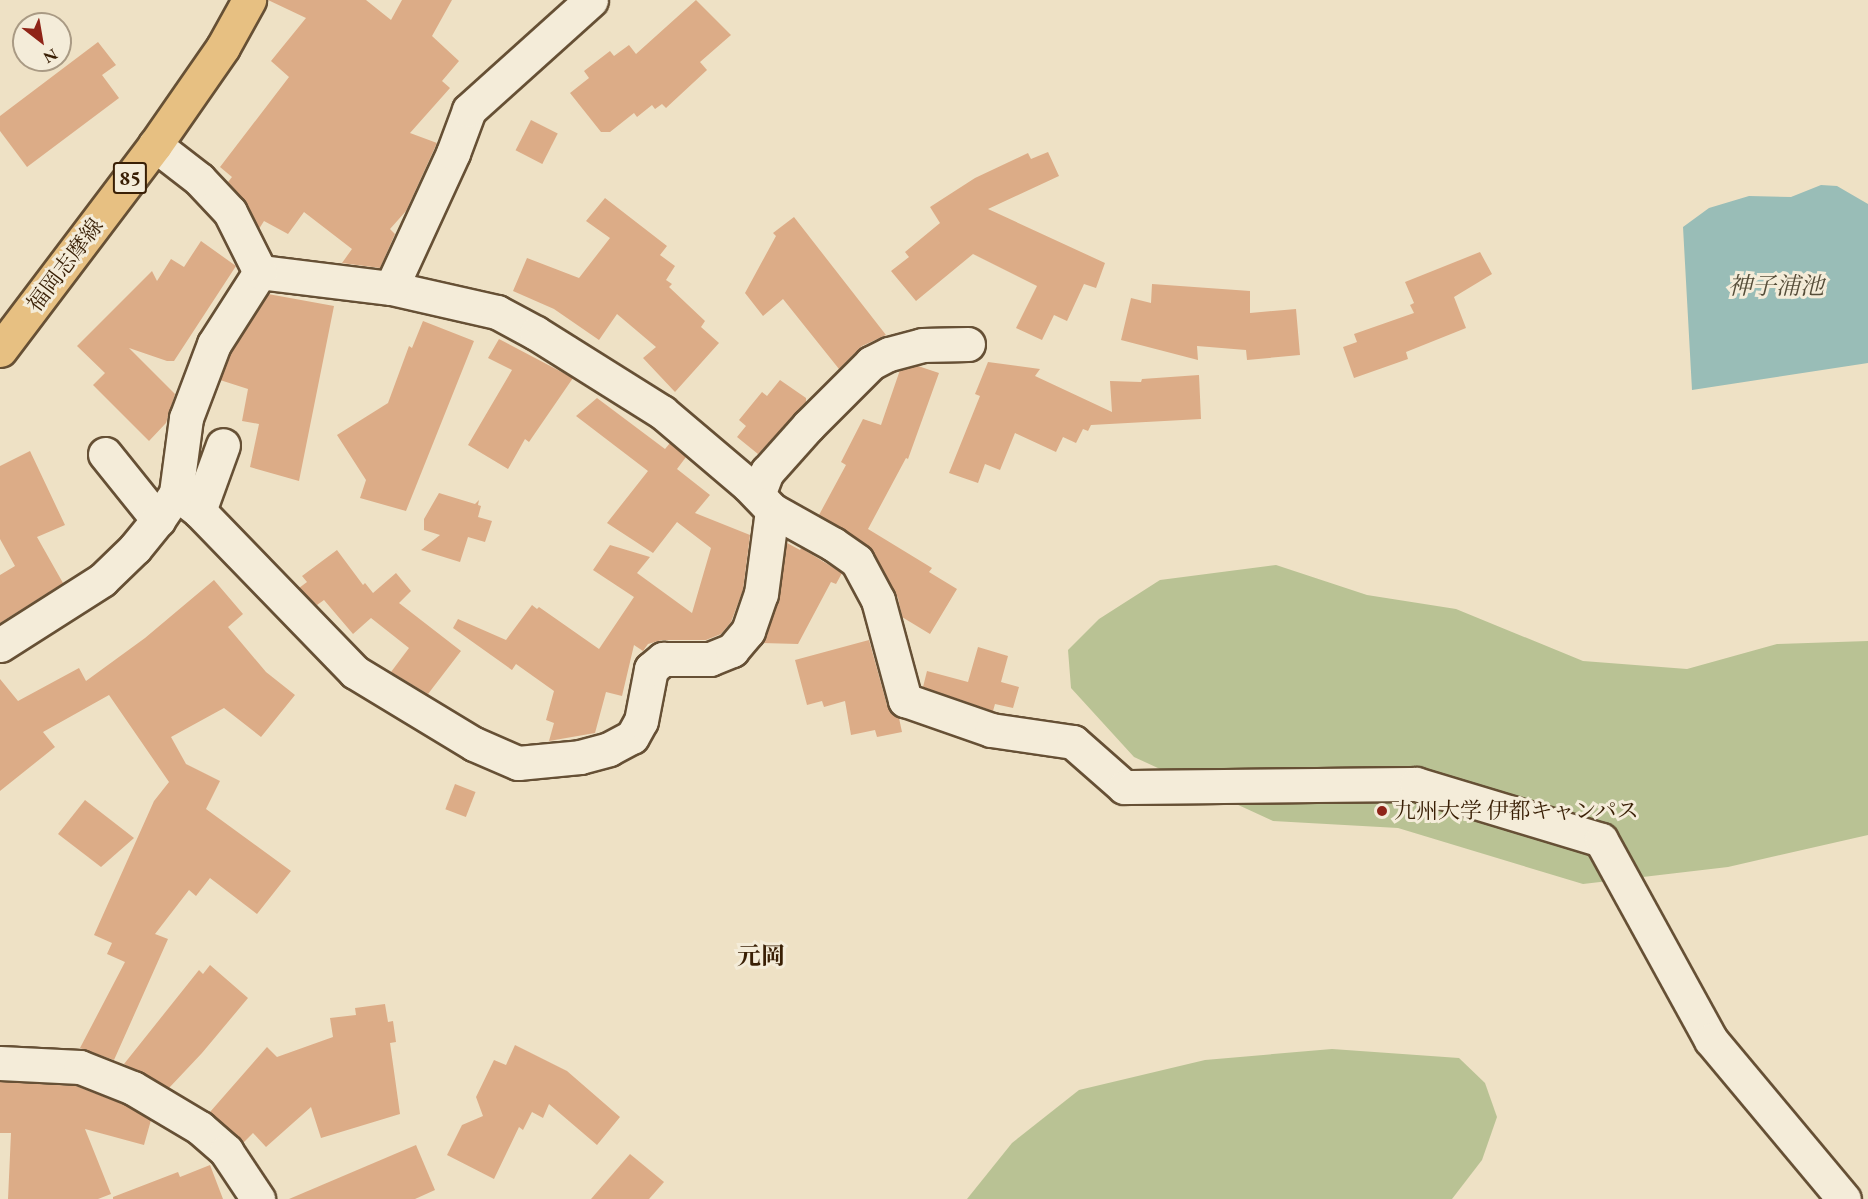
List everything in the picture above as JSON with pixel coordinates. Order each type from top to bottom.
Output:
[{"type":"main road","name":"福岡志摩線","points":[[0,350],[154,145],[223,47],[249,0]]},
{"type":"street","points":[[391,288],[453,153],[469,110],[591,0]]},
{"type":"street","points":[[154,145],[199,178],[230,212],[260,272]]},
{"type":"street","points":[[260,272],[391,288],[497,312],[536,333],[662,412],[765,502],[857,561],[878,600],[904,700],[991,730],[1073,742],[1124,788],[1416,784],[1601,840],[1711,1040],[1844,1199]]},
{"type":"street","points":[[260,272],[214,344],[186,418],[187,502],[355,672],[474,744],[518,763],[580,757],[609,749],[632,737],[641,721],[651,669],[663,659],[710,659],[732,650],[748,631],[761,594],[767,472],[808,426],[871,363],[889,354],[922,345],[968,344]]},
{"type":"street","points":[[0,645],[102,580],[135,548],[158,520],[187,502],[222,444]]},
{"type":"street","points":[[105,454],[158,520]]},
{"type":"street","points":[[0,1063],[80,1067],[133,1088],[200,1128],[226,1151],[258,1199]]},
{"type":"green space","points":[[1276,565],[1367,595],[1456,609],[1583,661],[1687,669],[1777,644],[1868,641],[1868,835],[1728,867],[1583,884],[1398,828],[1273,821],[1134,757],[1071,688],[1068,650],[1099,619],[1160,580]]},
{"type":"green space","points":[[1332,1049],[1459,1058],[1485,1083],[1497,1117],[1482,1160],[1452,1199],[967,1199],[1012,1143],[1079,1090],[1205,1060]]},
{"type":"water","name":"神子浦池","points":[[1821,185],[1837,186],[1868,204],[1868,363],[1692,390],[1683,227],[1709,208],[1749,196],[1791,197]]},
{"type":"building","points":[[268,0],[366,0],[391,20],[402,0],[452,0],[432,36],[459,61],[442,81],[450,88],[410,133],[437,143],[406,211],[390,229],[395,234],[380,268],[342,263],[352,249],[304,212],[288,234],[264,221],[259,229],[247,203],[228,182],[232,177],[220,167],[289,77],[271,61],[306,18]]},
{"type":"building","points":[[696,0],[731,35],[700,62],[707,70],[666,108],[662,104],[655,109],[652,105],[637,117],[634,113],[610,132],[601,132],[570,93],[589,78],[584,71],[610,51],[614,56],[629,45],[636,54]]},
{"type":"building","points":[[98,42],[116,65],[102,75],[119,98],[27,167],[0,131],[0,116],[58,72],[72,72],[72,62]]},
{"type":"building","points":[[531,120],[558,134],[542,164],[516,150]]},
{"type":"building","points":[[1048,152],[1059,176],[988,209],[1105,263],[1096,288],[1084,284],[1067,321],[1054,315],[1042,340],[1016,328],[1037,286],[973,254],[916,301],[891,271],[909,257],[905,252],[940,223],[930,207],[975,178],[1028,153],[1031,159]]},
{"type":"building","points":[[605,198],[667,246],[660,255],[675,266],[666,280],[672,284],[669,287],[705,321],[701,327],[719,343],[675,392],[643,358],[656,347],[617,314],[599,340],[554,309],[513,291],[527,258],[579,278],[610,238],[586,221]]},
{"type":"building","points":[[794,217],[886,335],[862,346],[839,369],[783,299],[763,316],[745,293],[776,236],[773,233]]},
{"type":"building","points":[[201,241],[236,266],[174,361],[167,361],[129,348],[175,394],[166,423],[149,441],[93,385],[105,373],[77,346],[152,271],[157,281],[171,259],[184,267]]},
{"type":"building","points":[[1480,252],[1492,274],[1454,297],[1466,328],[1406,352],[1408,359],[1354,378],[1343,347],[1357,342],[1354,334],[1414,313],[1410,305],[1414,303],[1405,282]]},
{"type":"building","points":[[1152,284],[1250,291],[1250,313],[1296,309],[1300,355],[1247,360],[1246,350],[1197,346],[1198,360],[1121,340],[1131,298],[1151,303]]},
{"type":"building","points":[[268,294],[334,306],[299,481],[250,467],[259,424],[242,421],[248,389],[220,380],[231,352]]},
{"type":"building","points":[[423,321],[474,341],[406,511],[360,498],[366,480],[337,435],[388,403],[409,346],[412,348]]},
{"type":"building","points":[[499,339],[573,378],[529,442],[525,439],[508,469],[468,445],[512,370],[488,358]]},
{"type":"building","points":[[988,362],[1040,369],[1035,376],[1112,412],[1110,381],[1141,382],[1142,379],[1199,375],[1201,419],[1091,425],[1088,431],[1083,429],[1076,443],[1063,437],[1056,452],[1015,433],[1000,470],[985,464],[978,483],[949,473],[980,396],[975,394]]},
{"type":"building","points":[[918,366],[939,373],[908,459],[906,458],[868,529],[932,568],[929,572],[957,589],[930,634],[902,617],[898,598],[868,546],[819,515],[846,465],[841,462],[863,419],[881,425],[900,370]]},
{"type":"building","points":[[780,380],[806,398],[806,402],[758,454],[737,437],[746,426],[739,420],[762,392],[767,396]]},
{"type":"building","points":[[597,398],[665,449],[670,443],[686,457],[677,469],[710,495],[695,513],[750,535],[743,590],[731,622],[721,634],[706,640],[662,640],[648,644],[643,651],[634,645],[622,696],[606,692],[595,733],[549,741],[554,723],[546,720],[554,691],[516,664],[512,670],[453,628],[458,619],[506,640],[532,605],[537,609],[539,607],[599,649],[634,597],[593,570],[610,545],[650,557],[637,573],[692,613],[711,548],[677,522],[653,553],[607,523],[648,471],[576,416]]},
{"type":"building","points":[[30,451],[65,525],[37,537],[63,583],[0,623],[0,575],[15,566],[0,539],[0,466]]},
{"type":"building","points":[[439,493],[475,504],[479,500],[478,505],[481,506],[478,517],[492,521],[485,542],[468,537],[460,562],[421,550],[440,535],[424,530],[424,519]]},
{"type":"building","points":[[787,543],[800,550],[801,548],[842,573],[836,584],[831,582],[798,644],[762,643],[779,600]]},
{"type":"building","points":[[337,550],[363,585],[365,583],[373,593],[396,573],[411,591],[399,603],[461,651],[428,694],[391,672],[409,648],[371,618],[353,634],[324,600],[317,605],[299,588],[307,582],[302,576]]},
{"type":"building","points":[[214,580],[243,614],[228,627],[266,672],[295,695],[261,737],[224,708],[171,737],[186,764],[220,781],[206,809],[291,871],[257,914],[210,878],[196,896],[189,890],[155,934],[168,939],[114,1060],[80,1048],[125,962],[107,954],[112,943],[94,935],[154,801],[169,782],[109,695],[43,732],[55,747],[0,791],[0,679],[18,701],[79,668],[86,681],[145,638]]},
{"type":"building","points":[[869,640],[887,705],[899,718],[902,732],[877,737],[875,730],[851,735],[845,701],[824,707],[822,701],[807,705],[795,660]]},
{"type":"building","points":[[978,647],[1008,656],[1001,682],[1019,687],[1013,708],[995,704],[993,711],[923,687],[927,671],[968,682]]},
{"type":"building","points":[[455,784],[476,792],[466,817],[445,809]]},
{"type":"building","points":[[85,800],[134,838],[101,867],[58,834]]},
{"type":"building","points":[[210,965],[248,998],[202,1053],[169,1088],[124,1064],[199,970],[203,974]]},
{"type":"building","points":[[385,1004],[388,1022],[393,1021],[396,1042],[390,1043],[400,1114],[321,1138],[311,1107],[266,1147],[253,1133],[243,1143],[210,1112],[267,1047],[277,1057],[333,1037],[330,1018],[356,1015],[355,1008]]},
{"type":"building","points":[[515,1045],[567,1071],[620,1117],[597,1145],[549,1104],[543,1118],[532,1112],[523,1130],[519,1127],[494,1179],[447,1155],[462,1125],[483,1116],[476,1097],[494,1060],[506,1065]]},
{"type":"building","points":[[0,1082],[76,1086],[125,1105],[151,1120],[144,1145],[85,1129],[111,1194],[98,1199],[8,1199],[11,1133],[0,1133]]},
{"type":"building","points":[[416,1145],[435,1190],[415,1199],[289,1199]]},
{"type":"building","points":[[630,1154],[664,1182],[649,1199],[591,1199]]},
{"type":"building","points":[[210,1165],[223,1199],[113,1199],[113,1197],[178,1172],[180,1177]]},
{"type":"place","name":"九州大学 伊都キャンパス","points":[[1382,811]]},
{"type":"district","name":"元岡","points":[[761,956]]}]
